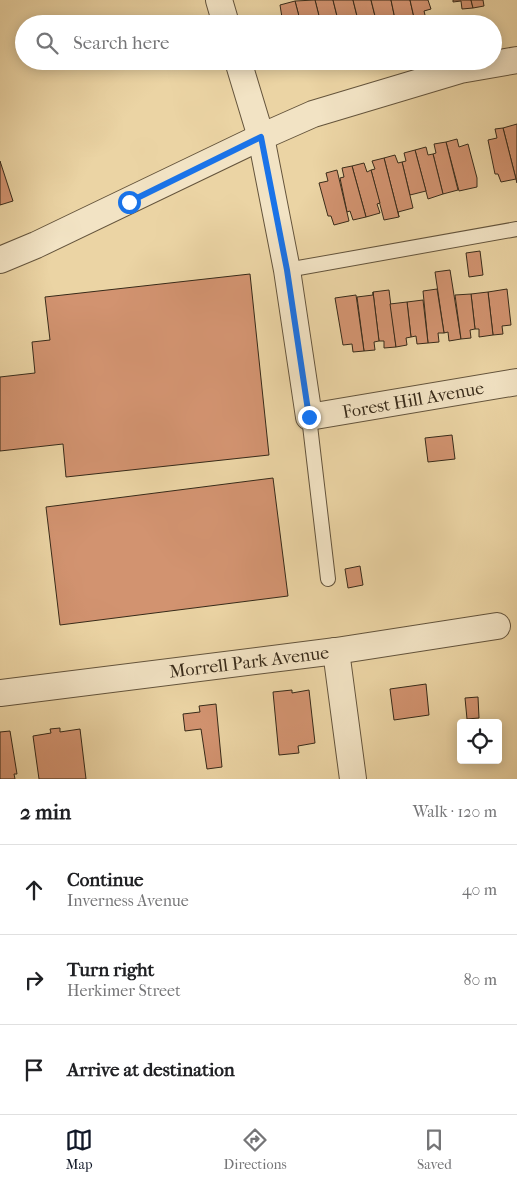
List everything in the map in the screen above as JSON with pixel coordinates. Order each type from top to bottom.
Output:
[{"type":"street","points":[[219,0],[223,15]]},
{"type":"street","points":[[502,63],[517,60]]},
{"type":"street","points":[[241,70],[261,137],[287,270],[309,417]]},
{"type":"street","points":[[0,260],[87,222],[261,137],[313,114],[460,70]]},
{"type":"street","name":"Forest Hill Avenue","points":[[309,417],[517,382]]},
{"type":"street","name":"Morrell Park Avenue","points":[[0,693],[336,651],[497,626]]},
{"type":"street","points":[[336,651],[353,779]]},
{"type":"lane","points":[[287,270],[517,230]]},
{"type":"lane","points":[[309,417],[328,579]]},
{"type":"building","points":[[315,0],[333,0],[337,15],[319,15]]},
{"type":"building","points":[[315,0],[319,15],[299,15],[295,1]]},
{"type":"building","points":[[333,0],[353,0],[357,15],[337,15]]},
{"type":"building","points":[[353,0],[371,0],[375,15],[357,15]]},
{"type":"building","points":[[371,0],[391,0],[394,15],[375,15]]},
{"type":"building","points":[[391,0],[410,0],[413,15],[394,15]]},
{"type":"building","points":[[410,0],[428,0],[431,9],[424,11],[425,15],[413,15]]},
{"type":"building","points":[[453,0],[471,0],[473,8],[462,9],[461,1],[453,2]]},
{"type":"building","points":[[471,0],[483,0],[484,6],[473,8]]},
{"type":"building","points":[[295,1],[299,15],[282,15],[280,5]]},
{"type":"building","points":[[517,124],[517,183],[503,128]]},
{"type":"building","points":[[503,128],[516,179],[501,182],[498,174],[495,174],[488,140],[497,138],[495,129]]},
{"type":"building","points":[[457,139],[459,147],[468,144],[477,178],[477,187],[459,191],[446,142]]},
{"type":"building","points":[[446,142],[458,190],[443,194],[433,154],[436,153],[434,144]]},
{"type":"building","points":[[426,147],[428,155],[433,154],[443,194],[428,199],[415,150]]},
{"type":"building","points":[[415,150],[426,191],[410,195],[402,162],[406,161],[404,153]]},
{"type":"building","points":[[395,155],[398,163],[402,162],[413,208],[398,212],[399,217],[384,158]]},
{"type":"building","points":[[384,158],[399,217],[384,220],[371,170],[375,169],[372,161]]},
{"type":"building","points":[[0,161],[13,201],[0,205]]},
{"type":"building","points":[[364,163],[367,172],[371,170],[380,203],[377,204],[380,213],[366,217],[352,166]]},
{"type":"building","points":[[352,166],[366,217],[353,220],[350,211],[347,212],[340,178],[344,177],[342,168]]},
{"type":"building","points":[[337,170],[349,221],[334,225],[331,216],[328,216],[319,183],[328,181],[326,173]]},
{"type":"building","points":[[480,251],[483,275],[469,277],[466,253]]},
{"type":"building","points":[[450,270],[461,339],[449,341],[448,332],[444,333],[435,272]]},
{"type":"building","points":[[250,274],[269,455],[66,477],[63,444],[0,451],[0,377],[35,373],[32,342],[50,340],[45,297]]},
{"type":"building","points":[[437,289],[444,333],[438,333],[439,342],[428,343],[423,291]]},
{"type":"building","points":[[507,289],[511,325],[502,326],[503,334],[493,335],[488,292]]},
{"type":"building","points":[[389,290],[396,347],[384,348],[384,341],[379,341],[373,292]]},
{"type":"building","points":[[373,292],[379,341],[374,342],[375,350],[364,351],[357,297],[373,295]]},
{"type":"building","points":[[488,292],[493,335],[479,337],[479,329],[475,329],[471,294]]},
{"type":"building","points":[[471,294],[475,329],[470,330],[471,338],[461,339],[455,295]]},
{"type":"building","points":[[356,295],[364,351],[353,352],[352,344],[343,345],[335,298]]},
{"type":"building","points":[[423,300],[428,343],[417,344],[416,336],[411,337],[407,302]]},
{"type":"building","points":[[407,302],[411,337],[406,338],[407,345],[396,347],[390,304]]},
{"type":"building","points":[[452,435],[455,459],[428,462],[425,438]]},
{"type":"building","points":[[273,478],[288,596],[60,625],[46,507]]},
{"type":"building","points":[[360,566],[363,585],[348,588],[345,569]]},
{"type":"building","points":[[426,684],[429,715],[394,720],[390,689]]},
{"type":"building","points":[[292,690],[292,693],[309,690],[315,743],[298,746],[299,753],[279,755],[273,692]]},
{"type":"building","points":[[478,697],[479,718],[467,719],[465,698]]},
{"type":"building","points":[[216,704],[222,767],[207,769],[201,729],[185,731],[183,714],[200,712],[199,706]]},
{"type":"building","points":[[60,728],[60,732],[80,729],[86,779],[39,779],[33,736],[51,733],[50,729]]},
{"type":"building","points":[[10,731],[17,774],[14,774],[15,779],[0,779],[0,732]]},
{"type":"route","points":[[129,202],[261,137],[287,270],[309,417]]}]
